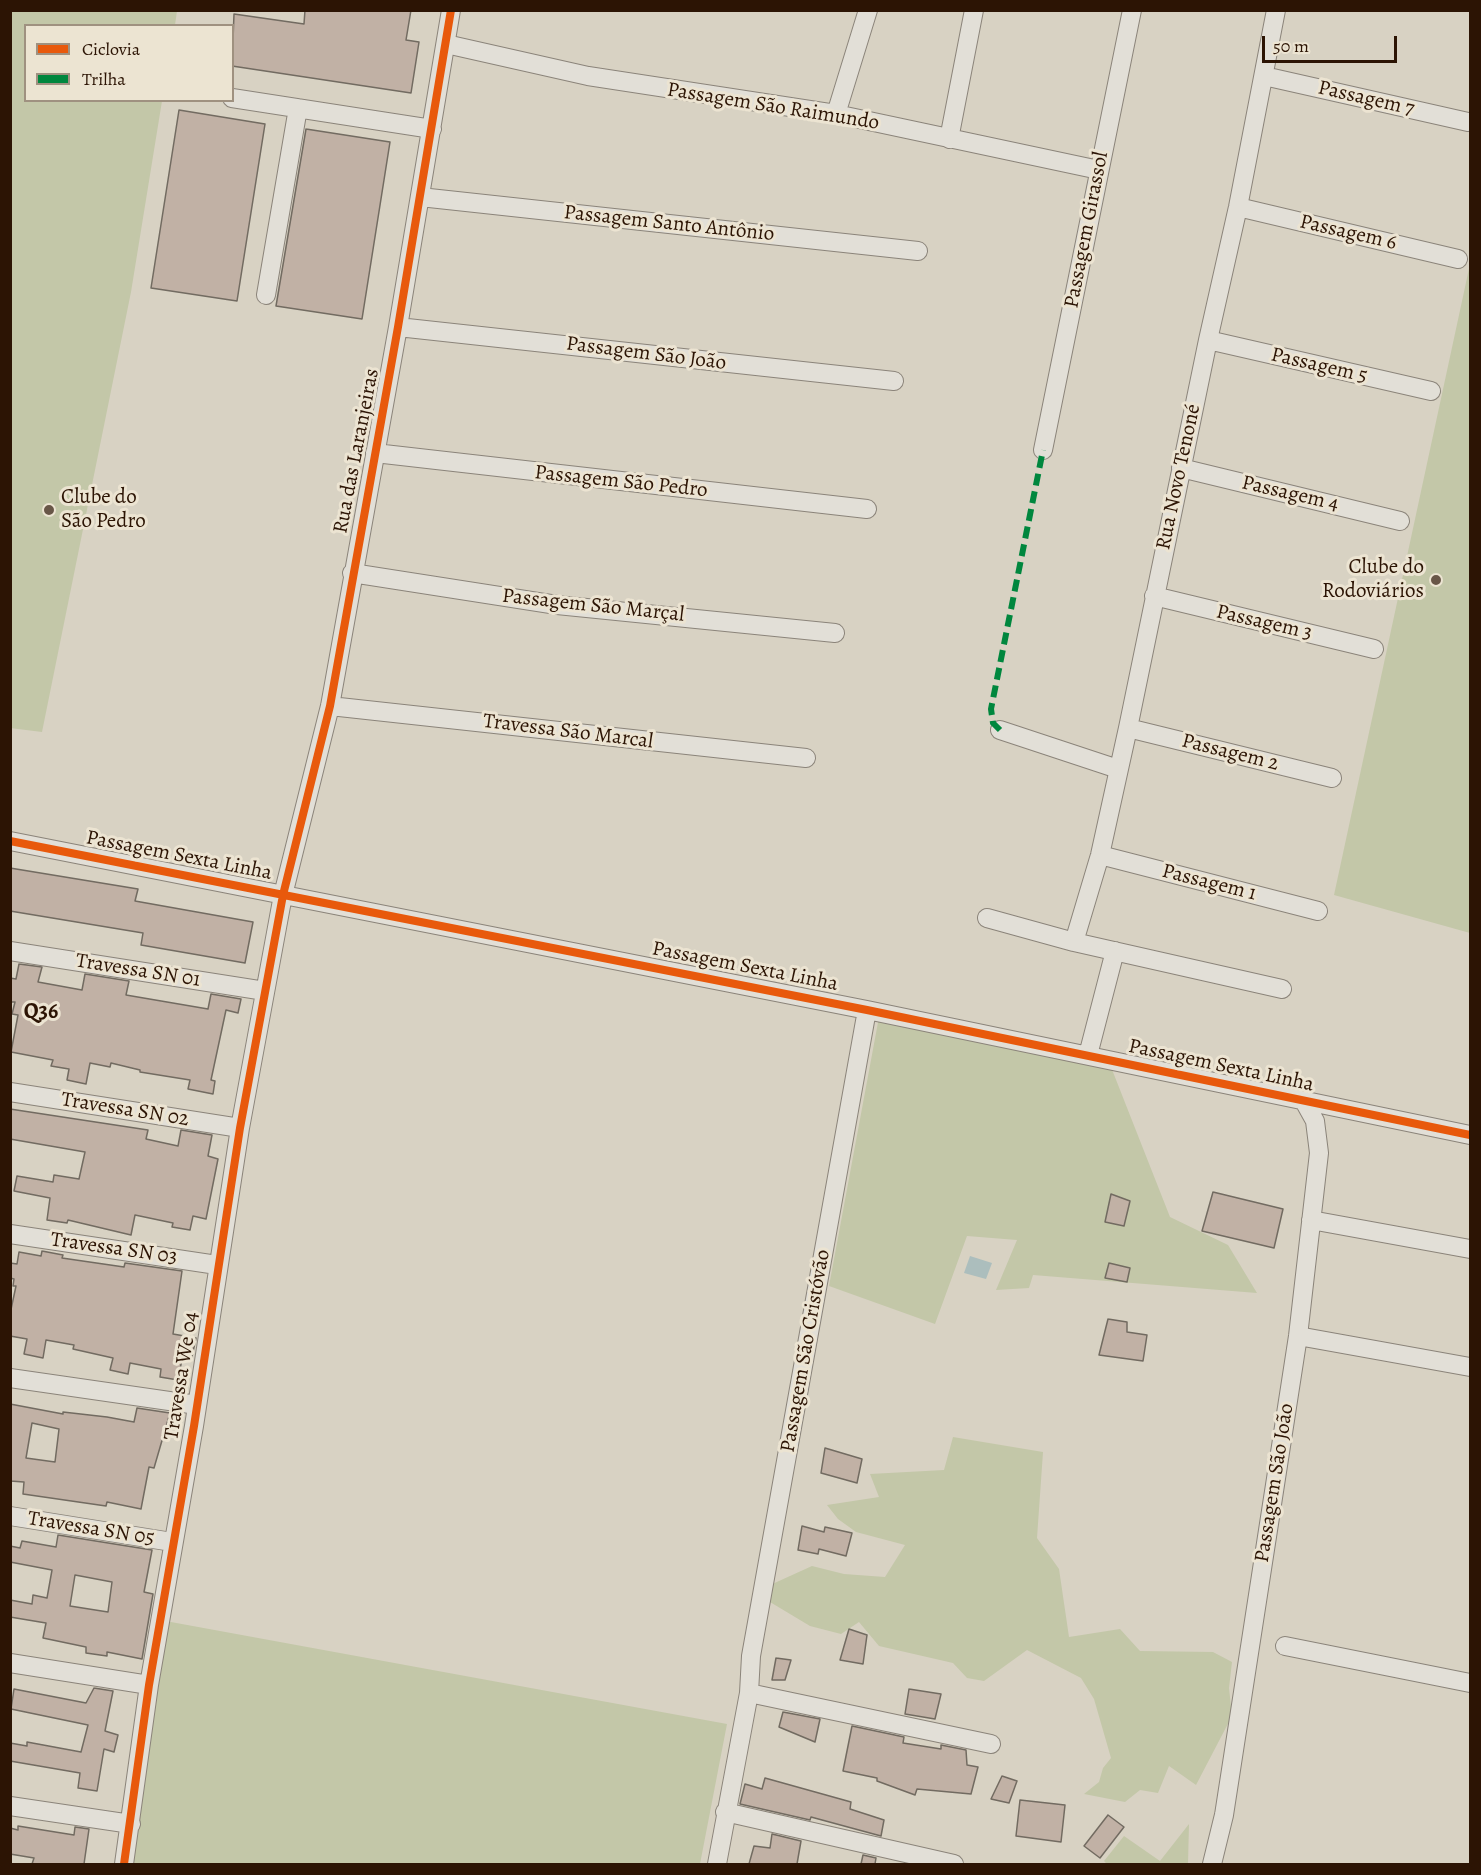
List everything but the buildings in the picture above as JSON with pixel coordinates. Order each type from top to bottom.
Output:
[{"type":"street","name":"Rua das Laranjeiras","points":[[283,895],[330,706],[352,573],[398,327],[451,10]]},
{"type":"street","points":[[836,114],[868,10]]},
{"type":"street","points":[[948,139],[974,10]]},
{"type":"street","name":"Passagem Girassol","points":[[1043,450],[1132,10]]},
{"type":"street","name":"Rua Novo Tenoné","points":[[1074,942],[1100,855],[1128,728],[1208,340],[1238,207],[1276,10]]},
{"type":"street","name":"Passagem São Raimundo","points":[[446,44],[588,76],[836,114],[1099,170]]},
{"type":"street","name":"Passagem 7","points":[[1264,76],[1467,122]]},
{"type":"street","points":[[234,98],[432,129]]},
{"type":"street","points":[[266,296],[298,108]]},
{"type":"street","name":"Passagem Santo Antônio","points":[[420,197],[918,251]]},
{"type":"street","name":"Passagem 6","points":[[1238,207],[1458,259]]},
{"type":"street","name":"Passagem São João","points":[[398,327],[894,381]]},
{"type":"street","name":"Passagem 5","points":[[1208,340],[1431,391]]},
{"type":"street","name":"Passagem São Pedro","points":[[375,453],[867,509]]},
{"type":"street","name":"Passagem 4","points":[[1181,468],[1400,521]]},
{"type":"street","name":"Passagem São Marçal","points":[[352,573],[557,605],[835,633]]},
{"type":"street","name":"Passagem 3","points":[[1154,596],[1374,649]]},
{"type":"street","name":"Travessa São Marcal","points":[[330,706],[806,758]]},
{"type":"street","name":"Passagem 2","points":[[1128,728],[1332,778]]},
{"type":"street","points":[[999,730],[1118,769]]},
{"type":"street","name":"Passagem Sexta Linha","points":[[10,841],[867,1010],[1305,1103],[1470,1135]]},
{"type":"street","name":"Passagem 1","points":[[1100,855],[1318,911]]},
{"type":"street","name":"Travessa We 04","points":[[124,1864],[172,1542],[197,1405],[240,1128],[283,895]]},
{"type":"street","points":[[987,918],[1074,942],[1282,989]]},
{"type":"street","name":"Travessa SN 01","points":[[10,951],[265,991]]},
{"type":"street","points":[[1088,1056],[1115,951]]},
{"type":"street","name":"Passagem São Cristóvão","points":[[717,1864],[748,1693],[751,1656],[867,1010]]},
{"type":"street","name":"Travessa SN 02","points":[[10,1092],[240,1128]]},
{"type":"street","name":"Passagem São João","points":[[1212,1864],[1224,1815],[1298,1336],[1319,1153],[1316,1121],[1305,1103]]},
{"type":"street","points":[[1311,1220],[1470,1249]]},
{"type":"street","name":"Travessa SN 03","points":[[10,1234],[218,1265]]},
{"type":"street","points":[[1298,1336],[1470,1367]]},
{"type":"street","points":[[10,1378],[197,1405]]},
{"type":"street","name":"Travessa SN 05","points":[[10,1516],[172,1542]]},
{"type":"street","points":[[1285,1646],[1470,1683]]},
{"type":"street","points":[[10,1663],[149,1685]]},
{"type":"street","points":[[748,1693],[991,1744]]},
{"type":"street","points":[[10,1806],[131,1824]]},
{"type":"street","points":[[725,1812],[954,1864]]},
{"type":"green space","name":"Clube do São Pedro","points":[[11,10],[177,11],[175,24],[24,24],[24,102],[162,102],[131,292],[42,732],[10,728]]},
{"type":"green space","name":"Clube do Rodoviários","points":[[1470,264],[1470,933],[1334,895]]},
{"type":"green space","points":[[879,1017],[1111,1067],[1170,1217],[1228,1245],[1257,1293],[1033,1275],[1029,1288],[996,1290],[1017,1240],[967,1236],[935,1324],[829,1286]]},
{"type":"green space","points":[[953,1437],[1043,1452],[1037,1538],[1059,1569],[1069,1637],[1120,1629],[1140,1651],[1213,1652],[1232,1662],[1229,1688],[1232,1716],[1196,1785],[1169,1766],[1158,1793],[1140,1790],[1125,1802],[1084,1794],[1099,1782],[1103,1768],[1111,1758],[1094,1699],[1081,1678],[1027,1650],[984,1681],[967,1678],[953,1663],[879,1646],[859,1622],[841,1634],[810,1626],[770,1602],[768,1586],[812,1566],[844,1574],[885,1577],[905,1545],[856,1532],[838,1519],[827,1505],[879,1497],[870,1474],[944,1470]]},
{"type":"green space","points":[[160,1620],[727,1724],[700,1864],[122,1864]]},
{"type":"green space","points":[[1189,1824],[1188,1864],[1107,1864],[1104,1861],[1124,1836],[1160,1861]]},
{"type":"shaded area","points":[[970,1256],[992,1263],[986,1279],[964,1273]]},
{"type":"marked path","points":[[1000,730],[993,723],[991,709],[1043,450]]},
{"type":"cycle path","points":[[124,1864],[149,1685],[194,1426],[240,1128],[283,895],[330,706],[398,327],[451,10]]},
{"type":"cycle path","points":[[10,841],[867,1010],[1470,1135]]},
{"type":"place","name":"Clube do São Pedro","points":[[49,510]]},
{"type":"place","name":"Clube do Rodoviários","points":[[1436,580]]},
{"type":"district","name":"Q36","points":[[41,1013]]}]
